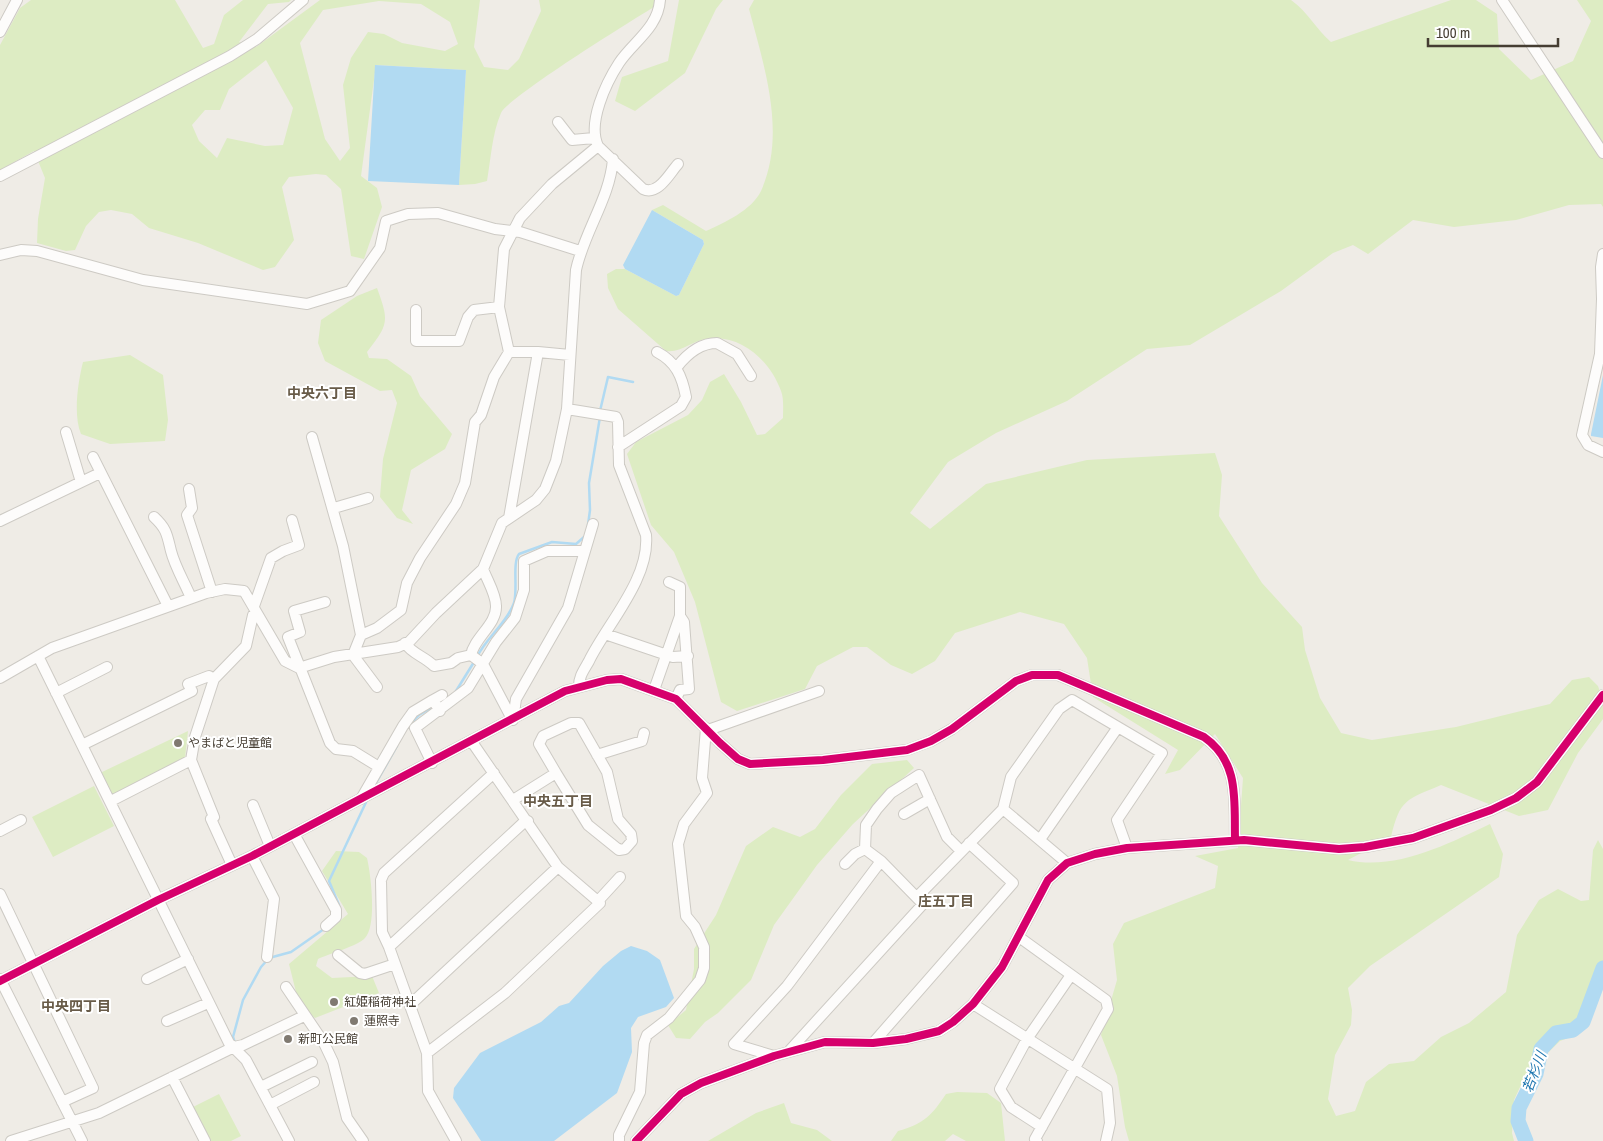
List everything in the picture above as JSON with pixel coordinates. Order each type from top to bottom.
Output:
[{"type":"street","points":[[0,32],[17,0]]},
{"type":"street","points":[[0,176],[230,56],[257,39],[303,0]]},
{"type":"street","points":[[361,635],[378,628],[401,610],[407,583],[420,558],[456,504],[465,483],[475,422],[480,415],[494,377],[509,352],[499,307],[502,257],[512,230],[520,218],[552,184],[596,142],[598,104],[619,63],[656,19],[660,0]]},
{"type":"street","points":[[1502,0],[1603,153]]},
{"type":"street","points":[[558,122],[572,140],[596,142],[649,192],[656,190],[678,164]]},
{"type":"street","points":[[0,678],[52,648],[191,598],[225,589],[244,591],[285,661],[299,668],[334,657],[398,647],[405,644],[483,569],[502,522],[536,500],[546,489],[556,461],[567,408],[576,270],[580,251],[608,186],[613,158]]},
{"type":"street","points":[[0,255],[21,250],[37,250],[143,280],[307,304],[350,291],[357,278],[377,255],[383,239],[386,221],[391,217],[408,214],[438,213],[495,229],[512,230],[580,251]]},
{"type":"street","points":[[1603,254],[1600,268],[1602,300],[1600,354],[1582,435],[1588,445],[1603,452]]},
{"type":"street","points":[[416,310],[416,341],[459,341],[468,317],[474,310],[499,307]]},
{"type":"street","points":[[677,367],[690,352],[700,346],[717,343],[737,354],[751,376]]},
{"type":"street","points":[[509,352],[570,355]]},
{"type":"street","points":[[509,518],[538,352]]},
{"type":"street","points":[[618,447],[681,406],[686,397],[677,367],[670,359],[657,352]]},
{"type":"street","points":[[567,408],[616,417],[618,422],[619,465],[646,535],[647,543],[642,563],[626,600],[605,634],[596,644],[579,679],[579,686]]},
{"type":"street","points":[[66,432],[81,482]]},
{"type":"street","points":[[312,438],[334,508],[361,635],[353,655]]},
{"type":"street","points":[[93,457],[168,606]]},
{"type":"street","points":[[0,521],[100,473]]},
{"type":"street","points":[[189,489],[192,508],[188,515],[212,592]]},
{"type":"street","points":[[334,508],[368,498]]},
{"type":"street","points":[[154,517],[162,524],[170,540],[171,551],[191,598]]},
{"type":"street","points":[[232,865],[211,820],[214,818],[190,760],[195,737],[214,679],[246,646],[254,610],[271,558],[283,550],[299,545],[292,520]]},
{"type":"street","points":[[513,720],[516,699],[568,608],[583,551],[593,524]]},
{"type":"street","points":[[432,763],[415,728],[468,688],[496,642],[515,618],[524,590],[524,561],[547,551],[583,551]]},
{"type":"street","points":[[471,655],[476,641],[496,610],[496,604],[483,569]]},
{"type":"street","points":[[654,690],[680,616],[680,587],[669,582]]},
{"type":"street","points":[[325,602],[294,611],[300,632],[288,637],[330,743],[336,749],[353,751],[379,767]]},
{"type":"street","points":[[676,699],[680,690],[689,689],[684,622],[680,616]]},
{"type":"street","points":[[605,634],[673,657],[688,656]]},
{"type":"street","points":[[405,644],[412,652],[425,657],[434,666],[451,663],[458,658],[471,655],[483,664],[513,720]]},
{"type":"street","points":[[353,655],[357,657],[377,687]]},
{"type":"street","points":[[38,656],[229,1043],[246,1060],[289,1141]]},
{"type":"street","points":[[56,693],[107,667]]},
{"type":"street","points":[[82,1141],[0,981],[158,900],[252,856],[579,686],[620,678],[676,699],[738,759],[750,764],[823,760],[907,750],[931,741],[952,729],[1016,681],[1032,675],[1058,675],[1204,737],[1216,747],[1228,764],[1234,785],[1235,840]]},
{"type":"street","points":[[82,745],[192,691],[188,684],[208,676],[214,679]]},
{"type":"street","points":[[707,729],[819,691]]},
{"type":"street","points":[[636,1141],[681,1094],[701,1083],[790,1050],[825,1042],[874,1043],[906,1039],[939,1031],[973,1004],[1002,967],[1048,880],[1067,863],[1095,854],[1127,848],[1235,840],[1312,848],[1365,848],[1413,838],[1492,810],[1516,798],[1537,782],[1603,694]]},
{"type":"street","points":[[361,799],[413,712],[438,697],[440,711]]},
{"type":"street","points":[[917,897],[1003,809],[1011,777],[1059,709],[1072,700],[1162,752],[1117,820],[1127,848]]},
{"type":"street","points":[[571,723],[579,723],[606,772],[618,819],[631,834],[632,840],[625,849],[619,850],[588,825],[556,773],[540,744],[543,736],[571,723]]},
{"type":"street","points":[[1041,838],[1118,727]]},
{"type":"street","points":[[619,1141],[619,1135],[640,1092],[644,1043],[647,1035],[669,1018],[700,980],[704,968],[704,947],[695,927],[686,916],[678,844],[684,824],[702,797],[707,793],[702,778],[707,729]]},
{"type":"street","points":[[597,755],[642,741],[644,733]]},
{"type":"street","points":[[472,742],[558,867],[598,901]]},
{"type":"street","points":[[111,802],[190,760]]},
{"type":"street","points":[[456,1141],[428,1091],[427,1053],[382,932],[381,880],[384,873],[494,773]]},
{"type":"street","points":[[513,800],[556,773]]},
{"type":"street","points":[[865,849],[866,825],[891,793],[919,775],[947,837],[965,847],[1013,883],[874,1043]]},
{"type":"street","points":[[904,814],[930,799]]},
{"type":"street","points":[[253,805],[270,846]]},
{"type":"street","points":[[1003,809],[1041,838],[1067,863]]},
{"type":"street","points":[[0,831],[21,820]]},
{"type":"street","points":[[389,948],[522,824],[528,821]]},
{"type":"street","points":[[294,834],[336,910],[336,917],[326,926]]},
{"type":"street","points":[[790,1050],[924,904],[865,849]]},
{"type":"street","points":[[845,864],[855,854],[865,849]]},
{"type":"street","points":[[252,856],[274,899],[267,957]]},
{"type":"street","points":[[774,1056],[734,1044],[787,986],[881,862]]},
{"type":"street","points":[[410,1005],[558,867]]},
{"type":"street","points":[[427,1053],[505,993],[600,903],[598,901],[620,877]]},
{"type":"street","points":[[0,894],[93,1088],[62,1102]]},
{"type":"street","points":[[1019,937],[1106,1000],[1108,1009],[1073,1069],[1042,1127],[1036,1139],[1037,1141]]},
{"type":"street","points":[[338,956],[360,973],[365,974],[395,964]]},
{"type":"street","points":[[147,978],[188,959]]},
{"type":"street","points":[[1042,1127],[1011,1107],[1000,1089],[1027,1039],[1071,975]]},
{"type":"street","points":[[286,987],[324,1043],[333,1062],[347,1118],[363,1141]]},
{"type":"street","points":[[167,1021],[208,1002]]},
{"type":"street","points":[[973,1004],[1107,1089],[1110,1123],[1106,1141]]},
{"type":"street","points":[[11,1141],[73,1123],[99,1113],[234,1047],[243,1045],[304,1016]]},
{"type":"street","points":[[261,1087],[312,1062]]},
{"type":"street","points":[[172,1077],[206,1141]]},
{"type":"street","points":[[270,1105],[314,1082]]},
{"type":"green space","points":[[31,0],[175,0],[203,48],[214,44],[224,15],[243,0],[291,0],[289,2],[268,4],[239,42],[256,47],[320,0],[480,0],[474,47],[484,67],[508,70],[519,59],[541,11],[539,0],[666,0],[578,55],[526,90],[509,104],[501,113],[496,129],[487,181],[475,184],[459,185],[466,70],[376,65],[361,176],[377,188],[382,207],[364,259],[351,256],[341,189],[326,175],[316,174],[289,177],[282,187],[294,240],[275,267],[263,270],[198,243],[149,228],[132,214],[111,210],[99,212],[86,226],[75,250],[66,251],[37,243],[38,219],[45,178],[34,151],[0,170],[0,45],[20,8]],"holes":[[[379,1],[421,4],[450,22],[458,44],[445,51],[402,43],[384,34],[368,32],[351,58],[343,85],[350,148],[340,161],[325,139],[300,43],[323,10]],[[266,60],[293,108],[283,145],[265,146],[227,138],[217,158],[199,141],[192,125],[205,110],[220,110],[229,89]]]},
{"type":"green space","points":[[679,0],[723,0],[716,9],[685,73],[635,111],[615,101],[622,77],[668,61]]},
{"type":"green space","points":[[754,0],[1291,0],[1331,42],[1451,0],[1476,0],[1497,14],[1499,49],[1531,80],[1573,61],[1591,21],[1577,0],[1603,0],[1603,207],[1601,204],[1569,205],[1516,220],[1454,227],[1413,220],[1368,254],[1353,245],[1333,253],[1281,291],[1190,345],[1147,349],[1067,401],[996,433],[948,462],[910,513],[930,529],[986,484],[1087,460],[1215,453],[1222,475],[1219,516],[1262,583],[1302,627],[1305,650],[1320,698],[1341,733],[1372,740],[1456,727],[1550,704],[1572,680],[1589,677],[1598,686],[1603,701],[1603,719],[1578,753],[1548,810],[1519,816],[1441,785],[1406,802],[1394,824],[1391,837],[1348,860],[1384,862],[1403,859],[1457,840],[1490,824],[1503,854],[1499,877],[1370,966],[1348,988],[1352,1010],[1351,1025],[1335,1055],[1328,1099],[1336,1116],[1355,1111],[1366,1082],[1389,1064],[1414,1061],[1441,1037],[1469,1023],[1506,992],[1517,935],[1539,900],[1558,889],[1581,901],[1589,900],[1593,850],[1598,840],[1603,849],[1603,975],[1576,1035],[1560,1041],[1526,1074],[1514,1100],[1512,1133],[1514,1141],[1129,1141],[1117,1076],[1101,1035],[1117,980],[1113,944],[1124,923],[1215,888],[1218,866],[1195,856],[1238,848],[1243,778],[1215,734],[1180,770],[1165,774],[1178,750],[1093,697],[1087,658],[1064,624],[1020,612],[955,633],[935,661],[912,674],[891,665],[867,647],[853,647],[817,666],[805,689],[737,711],[721,702],[695,602],[674,552],[651,525],[627,454],[636,442],[688,415],[702,400],[710,382],[724,374],[741,402],[757,435],[765,434],[783,418],[782,394],[776,380],[761,359],[752,351],[731,340],[719,338],[706,339],[682,349],[666,351],[618,309],[608,288],[607,274],[616,269],[625,269],[676,296],[679,295],[704,244],[703,240],[652,210],[663,205],[706,231],[744,210],[757,198],[761,191],[769,169],[773,123],[766,76],[749,9]]},
{"type":"green space","points":[[377,288],[384,308],[385,322],[380,335],[367,352],[369,358],[387,359],[411,376],[420,396],[452,434],[445,449],[411,470],[402,510],[413,524],[397,518],[380,497],[383,459],[397,403],[392,390],[380,391],[325,361],[318,343],[321,320],[357,296]]},
{"type":"green space","points":[[130,355],[163,375],[168,420],[165,441],[110,444],[81,434],[77,418],[77,408],[79,379],[83,362]]},
{"type":"green space","points":[[188,731],[185,758],[112,796],[100,773]]},
{"type":"green space","points":[[907,760],[914,768],[853,824],[817,865],[774,925],[751,980],[718,1013],[705,1022],[690,1039],[676,1038],[668,1025],[686,1010],[694,969],[694,949],[716,915],[746,846],[773,827],[800,837],[815,829],[841,795],[872,764]]},
{"type":"green space","points":[[94,786],[114,826],[53,857],[32,817]]},
{"type":"green space","points":[[336,851],[359,852],[367,858],[371,887],[371,922],[369,932],[365,938],[350,947],[318,959],[316,966],[332,978],[372,976],[379,993],[315,1018],[299,1004],[289,964],[348,914],[322,871]]},
{"type":"green space","points":[[957,1092],[987,1093],[1001,1103],[1005,1141],[966,1141],[953,1134],[945,1141],[891,1141],[898,1131],[927,1118],[946,1094]]},
{"type":"green space","points":[[219,1094],[241,1136],[231,1141],[208,1141],[191,1108]]},
{"type":"green space","points":[[784,1103],[791,1123],[817,1130],[832,1141],[708,1141],[756,1113]]},
{"type":"water","points":[[375,65],[466,70],[459,185],[368,181]]},
{"type":"water","points":[[652,210],[703,240],[704,244],[679,295],[676,296],[625,269],[623,265]]},
{"type":"water","points":[[1603,375],[1603,438],[1591,436],[1591,434]]},
{"type":"water","points":[[631,946],[647,951],[660,960],[674,998],[666,1007],[638,1017],[631,1028],[632,1052],[617,1093],[554,1141],[481,1141],[453,1098],[454,1088],[480,1053],[541,1022],[559,1006],[569,1003],[603,966],[621,951]]},
{"type":"waterway","points":[[600,411],[608,377],[633,382]]},
{"type":"waterway","points":[[588,525],[590,510],[589,483],[600,417]]},
{"type":"waterway","points":[[477,657],[507,617],[514,603],[516,563],[519,554],[552,542],[576,544],[584,537]]},
{"type":"waterway","points":[[456,691],[474,662]]},
{"type":"waterway","points":[[412,722],[419,715],[433,707]]},
{"type":"waterway","points":[[376,783],[397,746]]},
{"type":"waterway","points":[[339,905],[329,881],[368,798]]},
{"type":"waterway","points":[[233,1044],[235,1043],[233,1037],[243,1000],[261,967],[269,958],[291,952],[324,929]]},
{"type":"waterway","name":"若杉川","points":[[1526,1141],[1518,1121],[1519,1108],[1536,1074],[1541,1049],[1556,1033],[1573,1030],[1583,1022],[1603,968]]},
{"type":"cycle path","points":[[0,981],[158,900],[252,856],[565,691],[607,680],[621,679],[676,699],[738,759],[750,764],[823,760],[907,750],[931,741],[952,729],[1016,681],[1032,675],[1058,675],[1204,737],[1216,747],[1224,758],[1233,783],[1235,840]]},
{"type":"cycle path","points":[[636,1141],[681,1094],[701,1083],[774,1056],[825,1042],[873,1043],[906,1039],[939,1031],[953,1022],[973,1004],[1002,967],[1048,880],[1067,863],[1095,854],[1127,848],[1244,840],[1339,849],[1365,847],[1413,838],[1491,810],[1516,798],[1537,782],[1603,695]]},
{"type":"place","name":"やまばと児童館","points":[[178,743]]},
{"type":"place","name":"紅姫稲荷神社","points":[[334,1002]]},
{"type":"place","name":"蓮照寺","points":[[354,1021]]},
{"type":"place","name":"新町公民館","points":[[288,1039]]},
{"type":"district","name":"中央六丁目","points":[[322,393]]},
{"type":"district","name":"中央五丁目","points":[[558,801]]},
{"type":"district","name":"庄五丁目","points":[[946,901]]},
{"type":"district","name":"中央四丁目","points":[[76,1006]]}]
